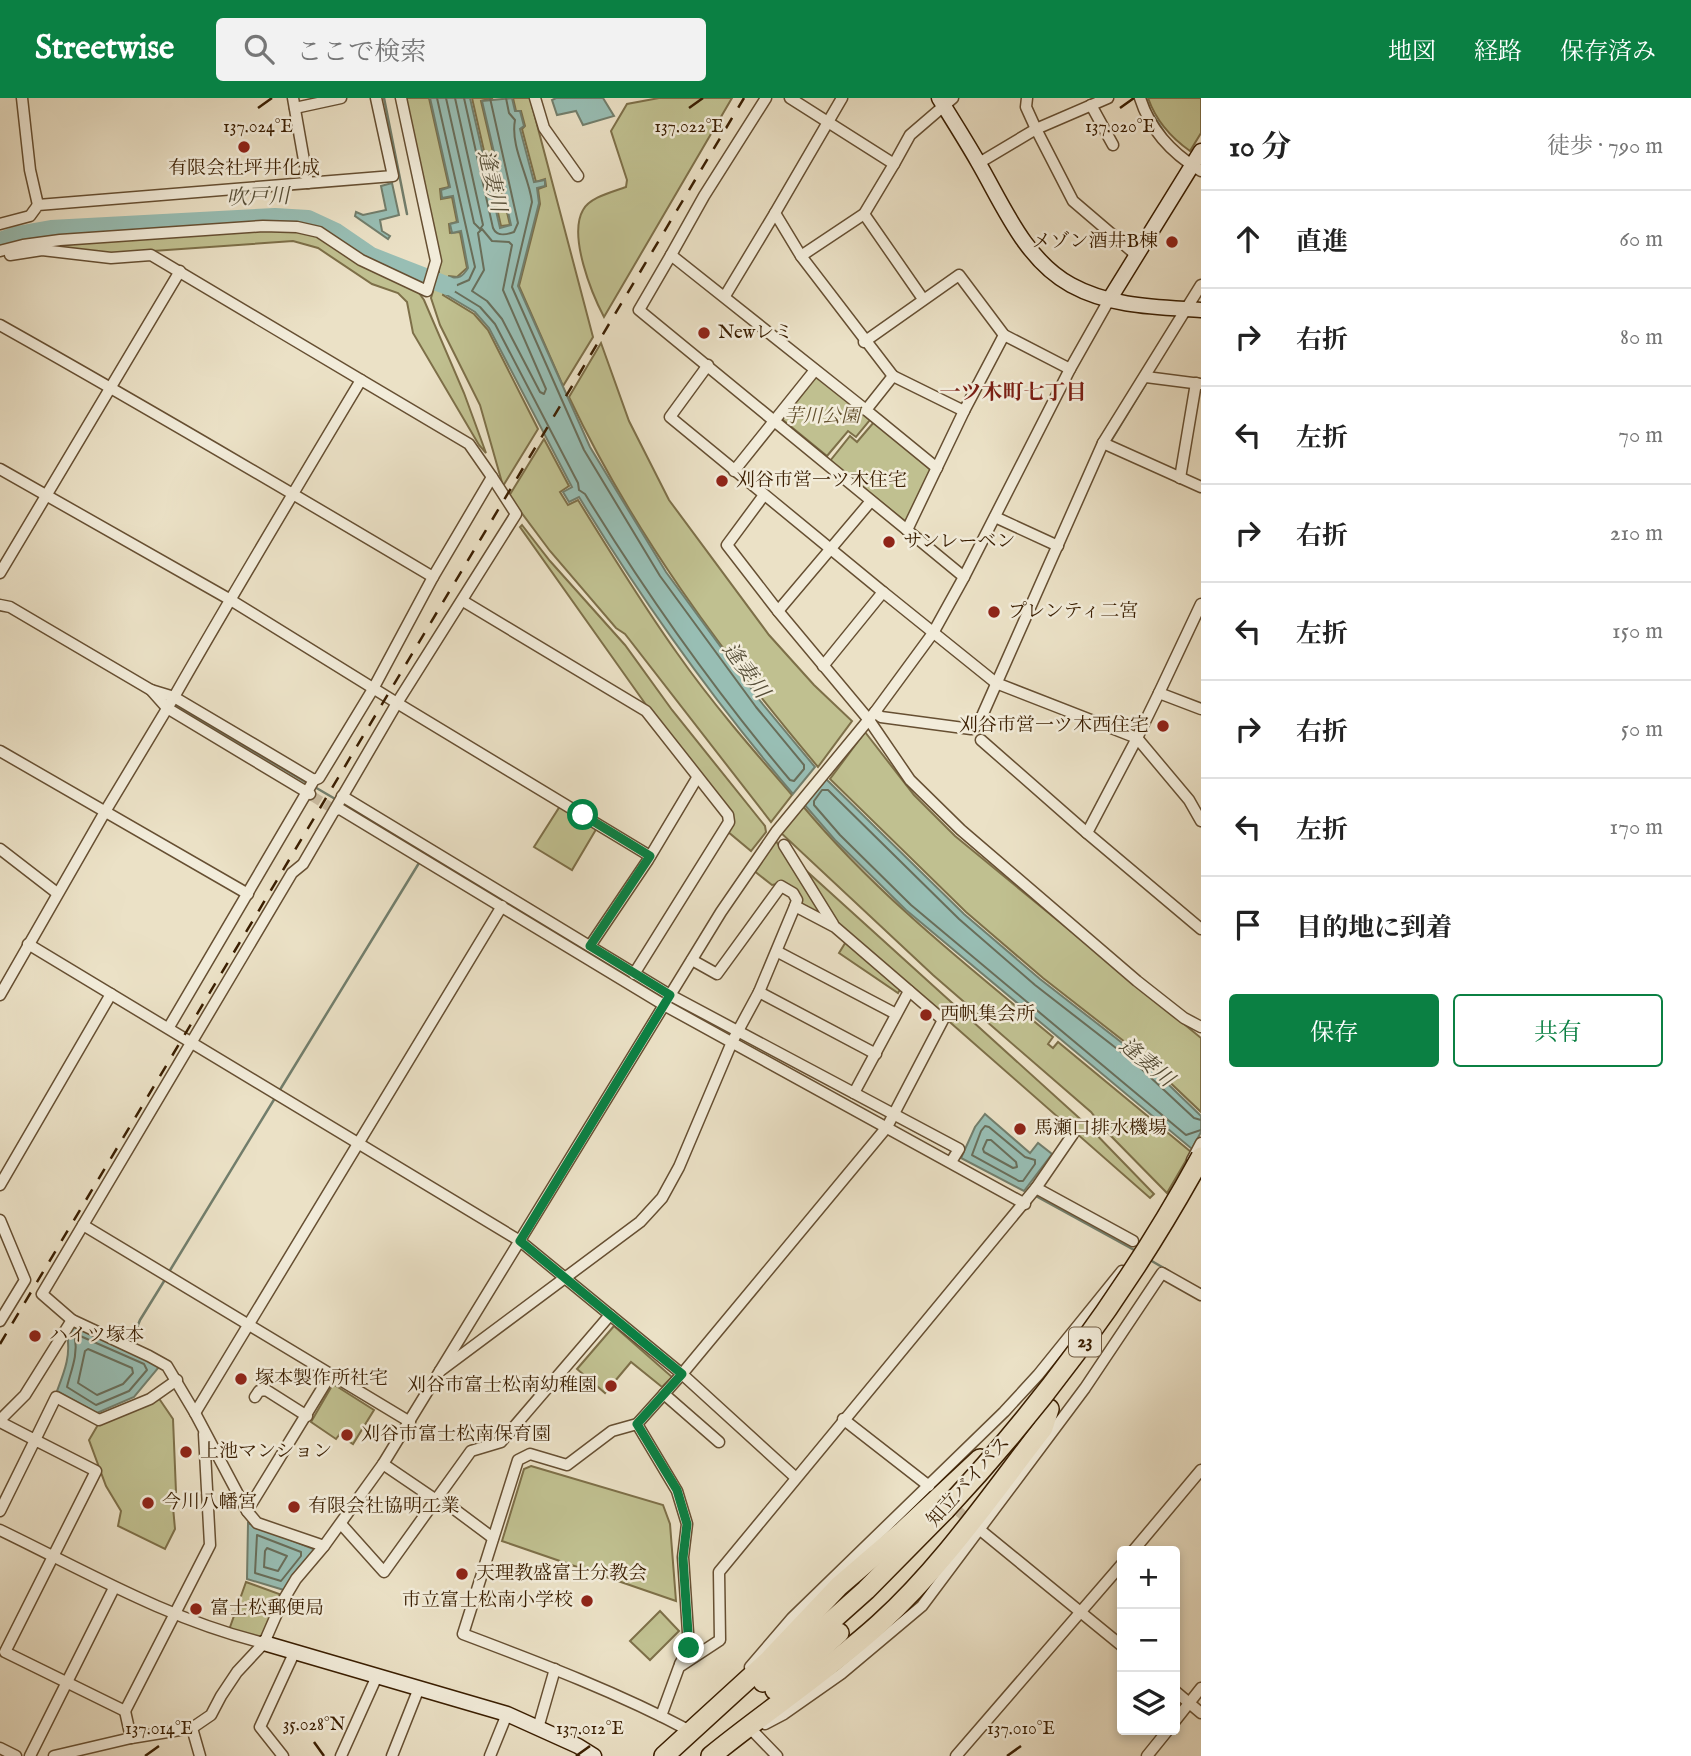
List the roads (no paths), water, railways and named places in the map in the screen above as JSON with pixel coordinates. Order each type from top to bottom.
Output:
[{"type":"highway","name":"知立バイパス","points":[[950,1514],[1110,1307],[1181,1195],[1201,1157]]},
{"type":"highway","name":"知立バイパス","points":[[678,1756],[830,1632],[1021,1444],[1133,1295],[1201,1182]]},
{"type":"highway","points":[[664,1756],[768,1661],[839,1586],[981,1458],[1076,1340],[1110,1307]]},
{"type":"highway","points":[[711,1756],[859,1641],[904,1599],[949,1549],[1043,1428],[1049,1409]]},
{"type":"highway","name":"知立バイパス","points":[[697,1756],[806,1664],[830,1632]]},
{"type":"street","points":[[0,224],[30,216],[38,205],[30,170],[22,98]]},
{"type":"street","points":[[308,183],[294,103],[341,98]]},
{"type":"street","points":[[38,205],[393,176],[376,98]]},
{"type":"street","points":[[0,251],[60,240],[297,226],[319,232],[361,260],[427,291],[436,261],[401,98]]},
{"type":"street","points":[[535,98],[544,128],[578,176]]},
{"type":"street","points":[[766,98],[704,196],[639,310],[964,577]]},
{"type":"street","points":[[790,98],[894,164]]},
{"type":"street","points":[[725,296],[842,98]]},
{"type":"street","points":[[1027,98],[1026,107],[1073,201],[1135,254]]},
{"type":"street","points":[[979,163],[1037,129],[1108,98]]},
{"type":"street","points":[[1140,98],[1145,113],[1164,141],[1196,168]]},
{"type":"street","points":[[802,256],[864,214],[910,135],[945,101],[1012,222],[1049,270],[1071,285],[1109,300],[1142,307],[1201,310]]},
{"type":"street","points":[[1091,105],[1113,145]]},
{"type":"street","points":[[54,1756],[131,1738],[192,1728],[211,1715],[237,1672],[264,1643],[281,1604],[296,1579],[341,1524],[410,1422],[721,912],[776,832],[872,716],[933,633],[1070,369],[1135,254],[1196,168],[1201,151]]},
{"type":"street","points":[[775,214],[864,342],[892,376],[964,411]]},
{"type":"street","points":[[864,214],[923,299]]},
{"type":"street","points":[[0,256],[42,250],[111,258],[152,255],[469,444],[516,514],[397,703],[303,864],[292,873],[42,1294],[72,1320],[167,1366],[247,1511],[257,1523],[324,1546]]},
{"type":"street","points":[[671,255],[937,468]]},
{"type":"street","points":[[0,573],[180,271]]},
{"type":"street","points":[[864,342],[956,275],[962,276],[1004,335],[1070,369]]},
{"type":"street","points":[[872,716],[971,729],[978,725],[1103,443],[1201,285]]},
{"type":"street","points":[[0,325],[111,387],[433,578]]},
{"type":"street","points":[[907,530],[1004,335]]},
{"type":"street","points":[[708,365],[670,418],[996,682],[1137,738],[1189,800],[1201,821]]},
{"type":"street","points":[[734,471],[815,370]]},
{"type":"street","points":[[866,411],[892,376]]},
{"type":"street","points":[[1146,377],[1198,384],[1180,478]]},
{"type":"street","points":[[0,995],[57,893],[361,380]]},
{"type":"street","points":[[1103,443],[1201,487]]},
{"type":"street","points":[[0,469],[229,600],[650,856]]},
{"type":"street","points":[[169,1027],[309,793],[314,780],[344,739],[492,477]]},
{"type":"street","points":[[764,495],[727,545],[824,666],[872,716],[911,780],[961,830],[1137,981],[1184,1018],[1201,1027]]},
{"type":"street","points":[[778,611],[871,501]]},
{"type":"street","points":[[995,517],[1058,546]]},
{"type":"street","points":[[824,666],[883,592]]},
{"type":"street","points":[[463,601],[646,711],[728,815],[729,822],[634,974]]},
{"type":"street","points":[[1087,833],[1137,738],[1201,604]]},
{"type":"street","points":[[0,605],[10,607],[151,690],[174,697],[314,780]]},
{"type":"street","points":[[151,690],[167,708],[309,793]]},
{"type":"street","points":[[1159,693],[1201,709]]},
{"type":"street","points":[[981,740],[1201,929]]},
{"type":"street","points":[[0,751],[248,894]]},
{"type":"street","points":[[590,946],[650,856],[697,778]]},
{"type":"street","points":[[342,796],[590,946],[634,974],[667,1000]]},
{"type":"street","points":[[335,810],[340,809],[362,821],[502,906],[667,1000],[896,1114],[959,1149],[951,1162]]},
{"type":"street","points":[[784,845],[835,927]]},
{"type":"street","points":[[0,849],[57,893]]},
{"type":"street","points":[[440,1371],[640,1222],[662,1198],[679,1167],[735,1036],[778,951],[797,900],[793,893],[781,886],[717,974],[692,960]]},
{"type":"street","points":[[195,1413],[502,906]]},
{"type":"street","points":[[692,1732],[555,1669],[463,1634],[518,1460],[530,1454],[567,1465],[612,1431],[637,1424],[682,1374],[887,1127],[943,1020],[835,927],[795,906]]},
{"type":"street","points":[[28,944],[520,1241],[682,1374],[795,1478]]},
{"type":"street","points":[[778,951],[896,1014]]},
{"type":"street","points":[[854,1093],[909,991]]},
{"type":"street","points":[[759,992],[876,1054]]},
{"type":"street","points":[[0,1185],[111,994]]},
{"type":"street","points":[[735,1036],[887,1127],[1025,1204]]},
{"type":"street","points":[[679,1667],[720,1640],[719,1572],[843,1419],[1025,1204],[1073,1134]]},
{"type":"street","points":[[731,1695],[736,1684],[792,1618],[1021,1393],[1116,1279],[1182,1180],[1201,1143]]},
{"type":"street","points":[[1036,1188],[1133,1241]]},
{"type":"street","points":[[0,1220],[24,1280],[0,1321]]},
{"type":"street","points":[[83,1225],[410,1422]]},
{"type":"street","points":[[748,1726],[765,1724],[784,1714],[841,1674],[922,1606],[1085,1388],[1162,1273],[1201,1295]]},
{"type":"street","points":[[341,1524],[384,1572],[471,1451],[501,1442],[610,1315]]},
{"type":"street","points":[[72,1320],[25,1395],[0,1421],[96,1471],[2,1654],[66,1681],[125,1711]]},
{"type":"street","points":[[247,1511],[331,1374]]},
{"type":"street","points":[[0,1511],[56,1397],[99,1420],[150,1399],[177,1380]]},
{"type":"street","points":[[255,1396],[259,1391],[266,1390],[307,1416]]},
{"type":"street","points":[[664,1394],[719,1442]]},
{"type":"street","points":[[843,1419],[929,1486]]},
{"type":"street","points":[[637,1424],[677,1490],[687,1524],[683,1558],[689,1648],[661,1716]]},
{"type":"street","points":[[131,1738],[125,1711],[210,1545],[203,1427]]},
{"type":"street","points":[[383,1464],[493,1538]]},
{"type":"street","points":[[1137,1546],[1201,1470]]},
{"type":"street","points":[[979,1529],[1117,1642]]},
{"type":"street","points":[[0,1530],[174,1615],[223,1633],[295,1651],[507,1714],[538,1728],[576,1751],[594,1756]]},
{"type":"street","points":[[956,1756],[1117,1570]]},
{"type":"street","points":[[30,1756],[114,1588]]},
{"type":"street","points":[[283,1756],[260,1727],[295,1651]]},
{"type":"street","points":[[538,1728],[555,1669]]},
{"type":"street","points":[[341,1756],[377,1676]]},
{"type":"street","points":[[392,1756],[419,1688]]},
{"type":"street","points":[[1180,1715],[1201,1688]]},
{"type":"street","points":[[1180,1695],[1201,1713]]},
{"type":"street","points":[[490,1756],[507,1714]]},
{"type":"street","points":[[748,1726],[777,1756]]},
{"type":"street","points":[[192,1728],[200,1756]]},
{"type":"street","points":[[1147,1756],[1164,1735]]},
{"type":"street","points":[[97,1756],[103,1744]]},
{"type":"street","points":[[0,1748],[16,1756]]},
{"type":"water","points":[[430,98],[470,98],[500,228],[511,225],[482,101],[512,98],[515,111],[520,111],[524,126],[520,129],[534,182],[545,180],[545,186],[537,188],[539,203],[518,286],[590,447],[666,572],[761,702],[815,767],[793,794],[680,650],[579,497],[569,502],[563,492],[572,487],[489,328],[475,312],[445,294],[446,290],[435,286],[438,277],[448,281],[450,277],[461,276],[468,268],[461,231],[452,233],[450,224],[458,222],[453,196],[442,198],[441,190],[450,187]]},
{"type":"water","points":[[603,98],[614,116],[583,125],[576,111],[557,115],[552,100]]},
{"type":"water","points":[[392,183],[399,215],[380,220],[382,231],[390,236],[388,239],[355,216],[356,212],[363,215],[386,210],[381,186]]},
{"type":"water","name":"逢妻川","points":[[824,777],[964,914],[1040,979],[1139,1056],[1201,1116],[1201,1132],[1192,1149],[906,910],[835,840],[803,803]]},
{"type":"water","points":[[985,1114],[1030,1153],[1038,1143],[1052,1154],[1024,1191],[961,1158],[975,1127]]},
{"type":"water","points":[[77,1326],[148,1358],[159,1367],[134,1397],[97,1413],[57,1391],[68,1355],[67,1333]]},
{"type":"water","points":[[248,1523],[316,1550],[284,1590],[247,1579]]},
{"type":"waterway","points":[[384,98],[407,214]]},
{"type":"waterway","points":[[1146,98],[1151,112],[1166,135]]},
{"type":"waterway","name":"吹戸川","points":[[0,241],[51,229],[275,217],[308,219],[336,232],[371,256],[448,286]]},
{"type":"waterway","points":[[1112,439],[1145,385]]},
{"type":"waterway","points":[[174,704],[307,783]]},
{"type":"waterway","points":[[313,786],[337,800]]},
{"type":"waterway","points":[[343,803],[574,943]]},
{"type":"waterway","points":[[278,1093],[419,863]]},
{"type":"waterway","points":[[169,1272],[275,1098]]},
{"type":"waterway","points":[[911,1129],[954,1152]]},
{"type":"waterway","points":[[1034,1195],[1136,1251]]},
{"type":"waterway","points":[[1150,1260],[1169,1271]]},
{"type":"waterway","points":[[131,1342],[140,1320],[166,1278]]},
{"type":"tunnel","points":[[312,796],[335,810]]},
{"type":"tunnel","points":[[947,1501],[974,1525]]},
{"type":"railway","points":[[0,1344],[744,98]]},
{"type":"place","name":"有限会社坪井化成","points":[[244,147]]},
{"type":"place","name":"メゾン酒井B棟","points":[[1172,242]]},
{"type":"place","name":"Newレミ","points":[[704,333]]},
{"type":"place","name":"刈谷市営一ツ木住宅","points":[[722,481]]},
{"type":"place","name":"サンレーベン","points":[[889,542]]},
{"type":"place","name":"プレンティ二宮","points":[[994,612]]},
{"type":"place","name":"刈谷市営一ツ木西住宅","points":[[1163,726]]},
{"type":"place","name":"西帆集会所","points":[[926,1015]]},
{"type":"place","name":"馬瀬口排水機場","points":[[1020,1129]]},
{"type":"place","name":"ハイツ塚本","points":[[35,1336]]},
{"type":"place","name":"塚本製作所社宅","points":[[241,1379]]},
{"type":"place","name":"刈谷市富士松南幼稚園","points":[[611,1386]]},
{"type":"place","name":"刈谷市富士松南保育園","points":[[347,1435]]},
{"type":"place","name":"上池マンション","points":[[186,1452]]},
{"type":"place","name":"今川八幡宮","points":[[148,1503]]},
{"type":"place","name":"有限会社協明工業","points":[[294,1507]]},
{"type":"place","name":"天理教盛富士分教会","points":[[462,1574]]},
{"type":"place","name":"市立富士松南小学校","points":[[587,1601]]},
{"type":"place","name":"富士松郵便局","points":[[196,1609]]},
{"type":"district","name":"一ツ木町七丁目","points":[[1013,393]]},
{"type":"park label","name":"芋川公園","points":[[822,417]]}]
